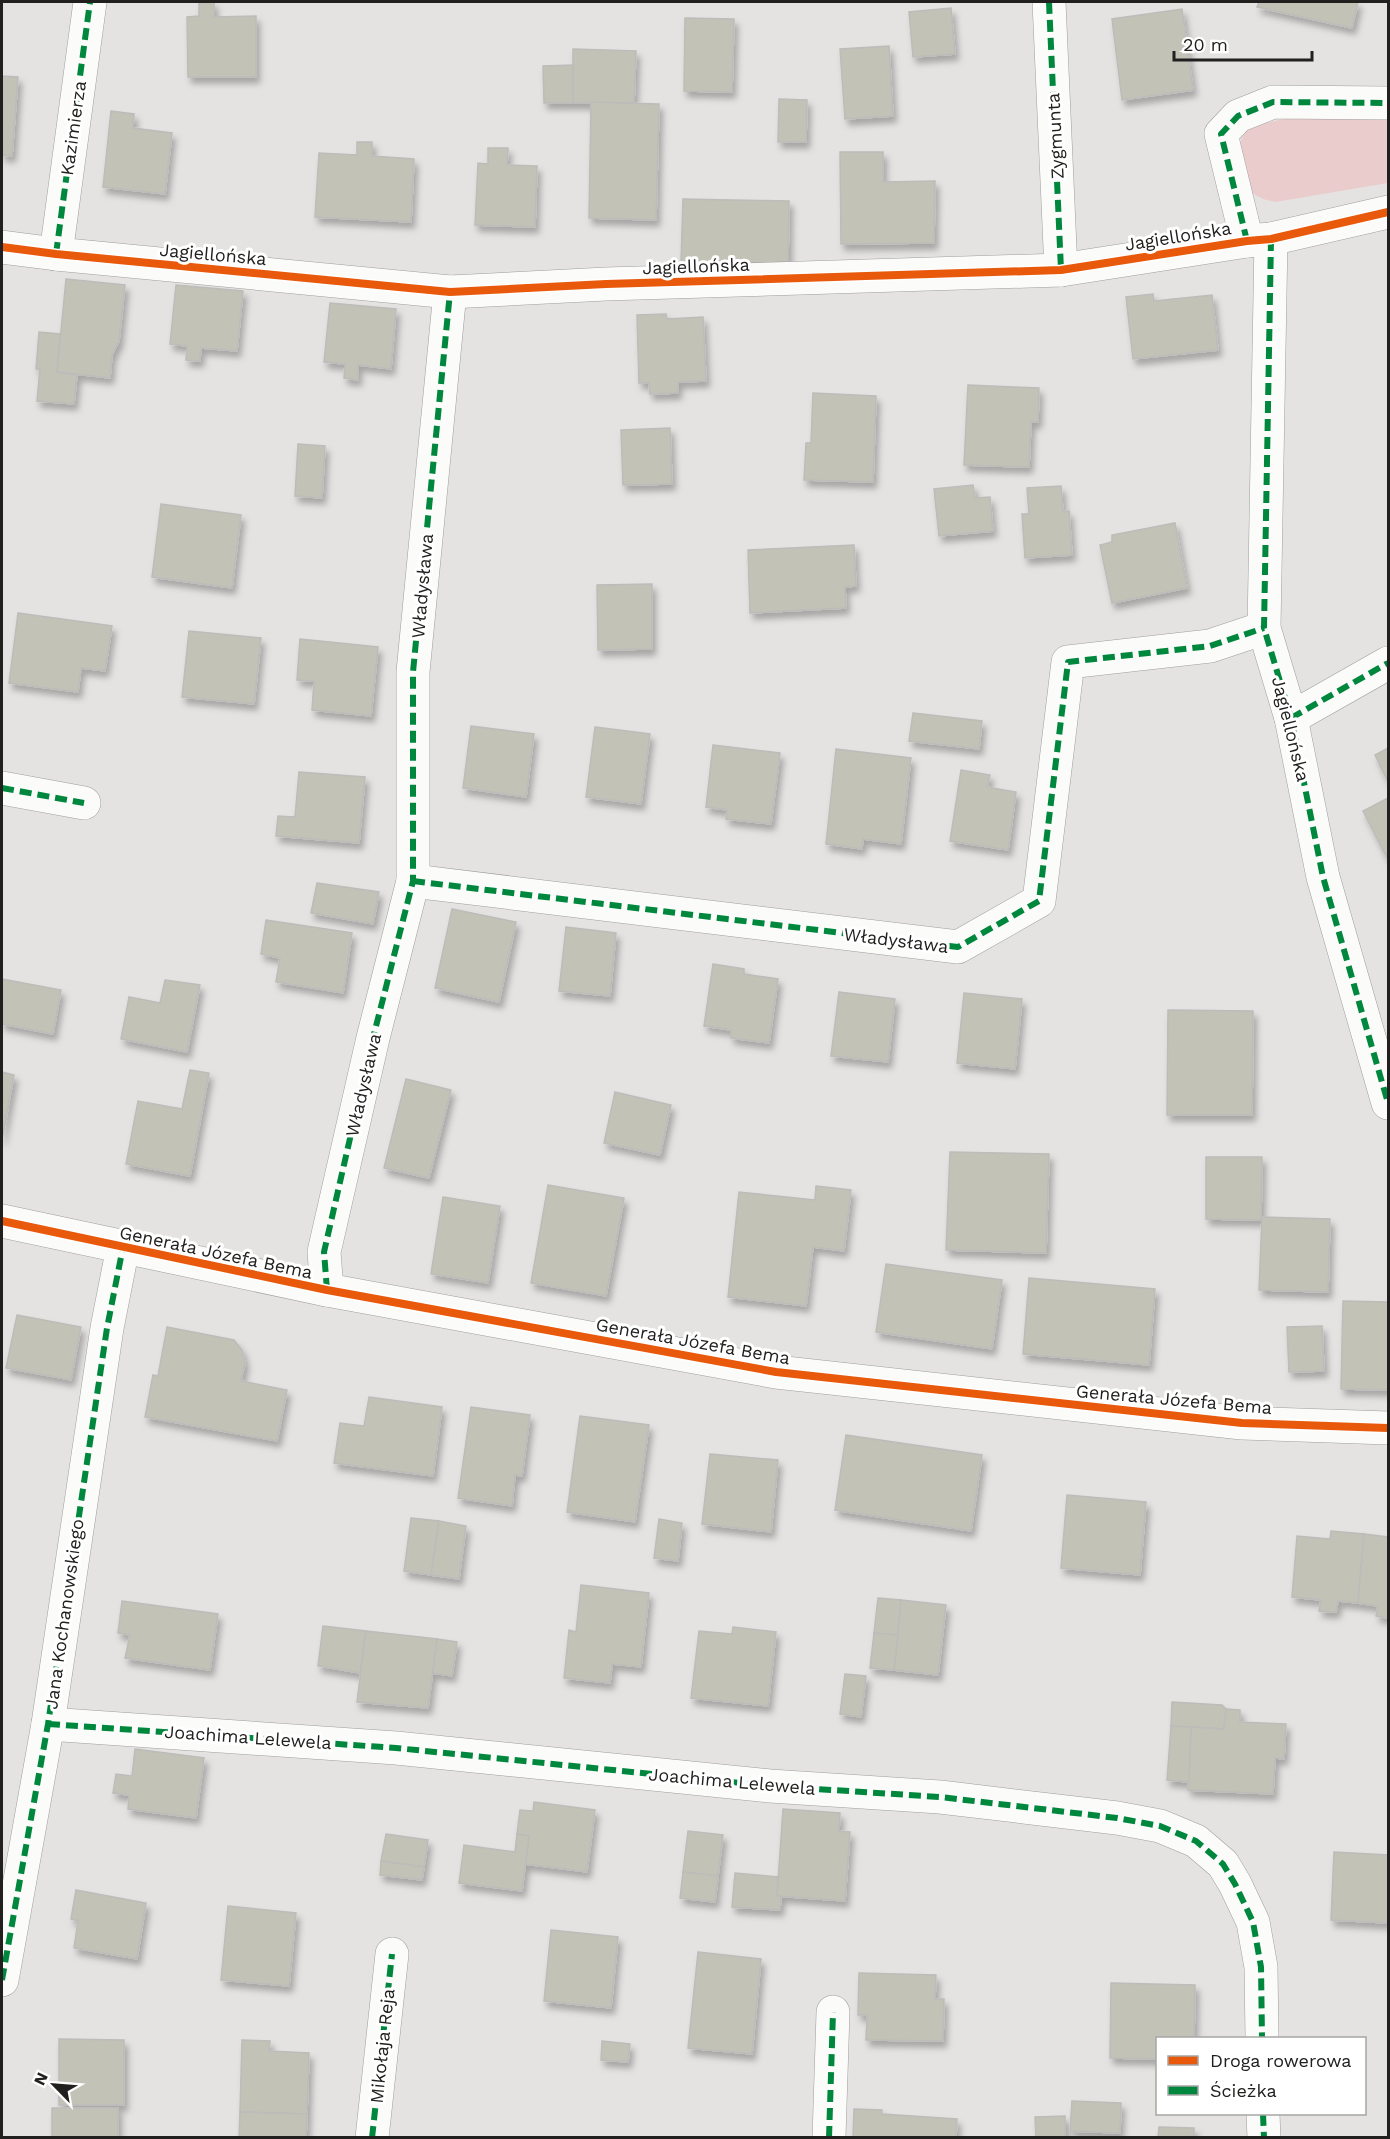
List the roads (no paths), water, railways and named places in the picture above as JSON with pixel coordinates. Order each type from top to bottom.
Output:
[{"type":"street","name":"Kazimierza","points":[[56,254],[90,2]]},
{"type":"street","name":"Zygmunta","points":[[1049,2],[1061,270]]},
{"type":"street","name":"Jagiellońska","points":[[1389,103],[1273,102],[1238,116],[1221,134],[1259,240],[1264,628],[1291,718],[1323,877],[1389,1103]]},
{"type":"street","name":"Jagiellońska","points":[[2,246],[56,254],[450,292],[618,283],[1061,270],[1259,240],[1389,212]]},
{"type":"street","name":"Władysława","points":[[327,1290],[324,1252],[413,881],[413,672],[450,292]]},
{"type":"street","name":"Władysława","points":[[413,881],[958,947],[1039,901],[1068,662],[1210,646],[1264,628]]},
{"type":"street","points":[[1291,718],[1389,663]]},
{"type":"street","points":[[2,788],[84,803]]},
{"type":"street","name":"Generała Józefa Bema","points":[[2,1221],[327,1290],[776,1372],[1242,1422],[1389,1428]]},
{"type":"street","name":"Jana Kochanowskiego","points":[[2,1980],[48,1724],[107,1328],[123,1247]]},
{"type":"street","name":"Joachima Lelewela","points":[[48,1724],[396,1748],[770,1786],[940,1797],[1117,1818],[1160,1826],[1196,1841],[1223,1864],[1235,1884],[1253,1922],[1261,1966],[1262,2037]]},
{"type":"street","name":"Mikołaja Reja","points":[[372,2138],[392,1954]]},
{"type":"street","points":[[830,2138],[833,2012]]},
{"type":"street","points":[[1263,2115],[1264,2138]]}]
